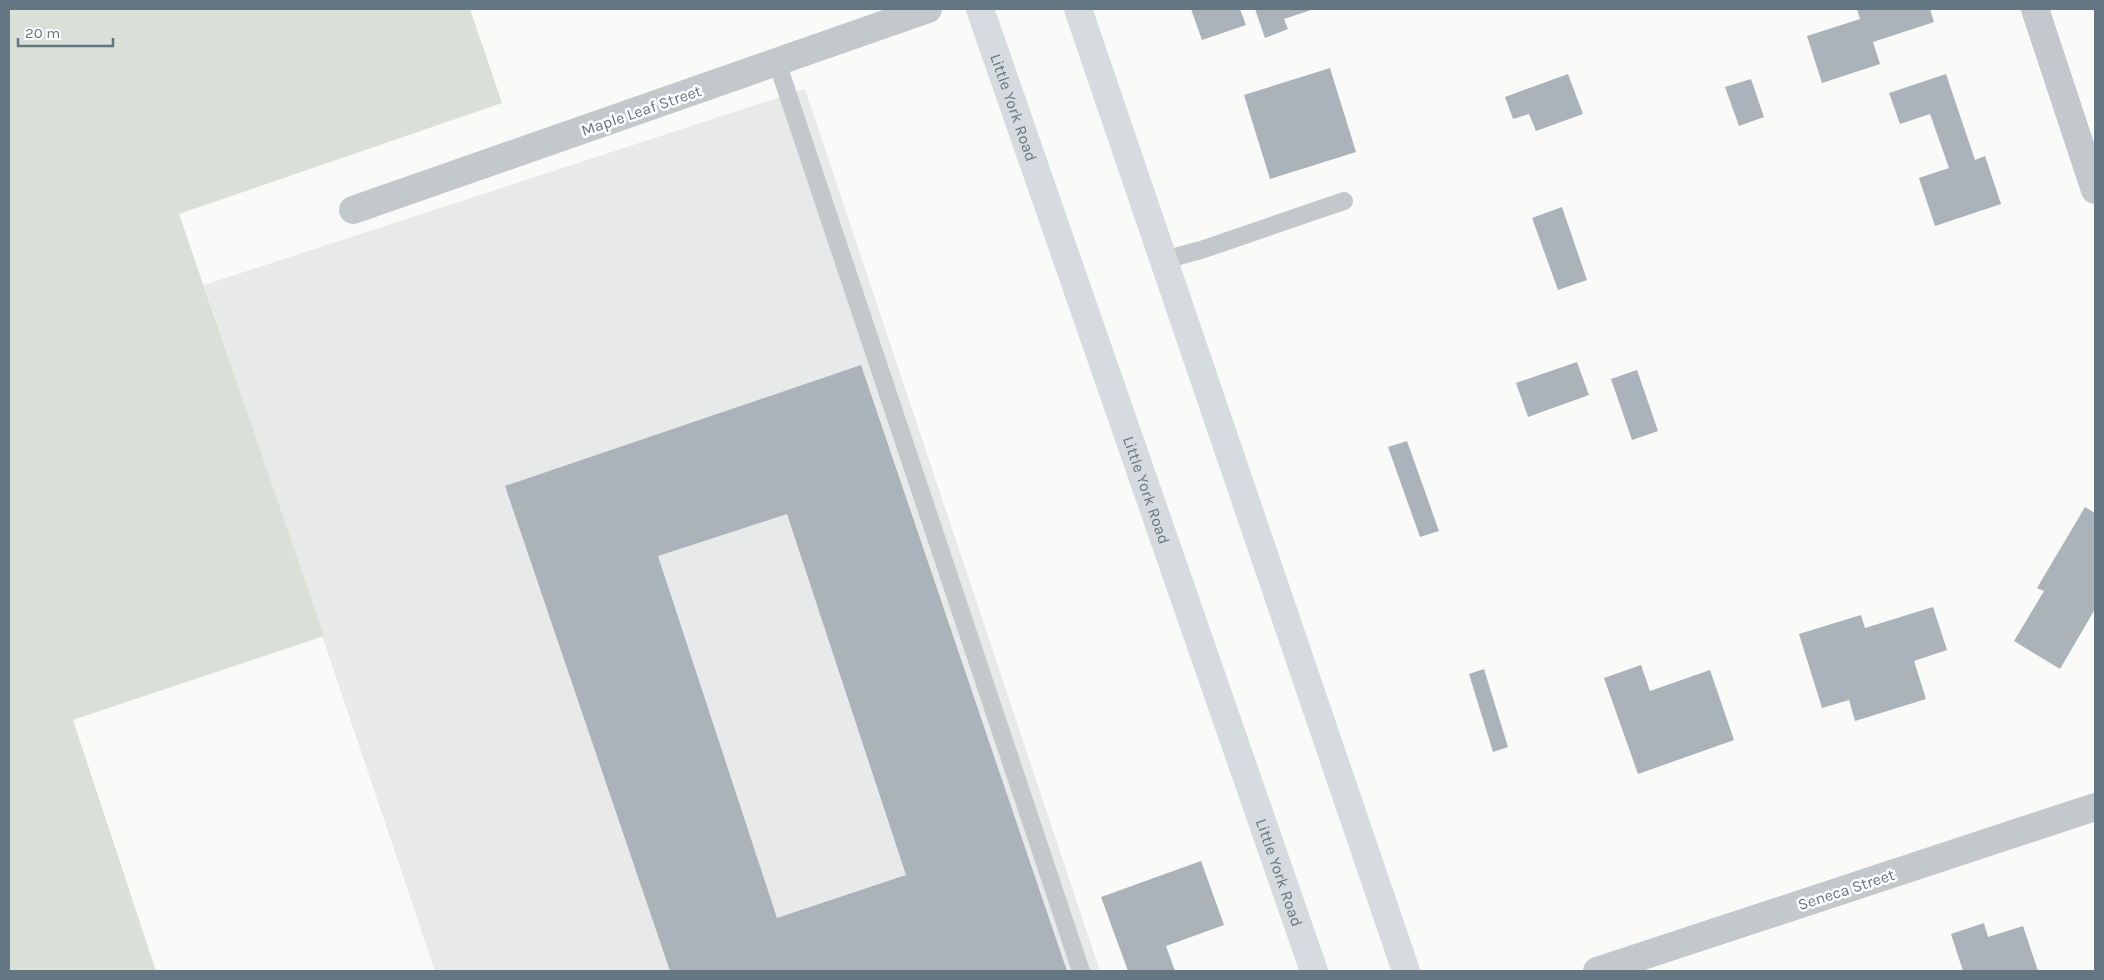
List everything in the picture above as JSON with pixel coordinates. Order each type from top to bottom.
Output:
[{"type":"main road","name":"Little York Road","points":[[980,9],[1314,971]]},
{"type":"main road","points":[[1078,9],[1406,971]]},
{"type":"street","name":"Maple Leaf Street","points":[[353,210],[928,9]]},
{"type":"street","points":[[2034,9],[2095,190]]},
{"type":"street","name":"Seneca Street","points":[[1597,971],[2095,807]]},
{"type":"lane","points":[[777,62],[1081,971]]},
{"type":"lane","points":[[1164,260],[1201,250],[1344,200]]},
{"type":"shaded area","points":[[9,9],[470,9],[502,103],[179,214],[324,636],[73,720],[156,971],[9,971]]},
{"type":"shaded area","points":[[805,89],[1100,971],[435,971],[204,285]]},
{"type":"building","points":[[1191,9],[1240,9],[1246,25],[1202,40]]},
{"type":"building","points":[[1255,9],[1314,9],[1284,19],[1288,29],[1265,38]]},
{"type":"building","points":[[1857,9],[1930,9],[1934,22],[1873,42],[1880,64],[1822,83],[1807,36],[1860,19]]},
{"type":"building","points":[[1330,68],[1356,152],[1270,179],[1244,95]]},
{"type":"building","points":[[1568,74],[1583,114],[1536,131],[1529,114],[1513,119],[1505,97]]},
{"type":"building","points":[[1946,74],[1975,160],[1985,156],[2001,204],[1935,226],[1919,178],[1949,168],[1930,114],[1900,124],[1889,93]]},
{"type":"building","points":[[1751,79],[1764,117],[1739,126],[1725,87]]},
{"type":"building","points":[[1562,207],[1587,280],[1558,290],[1532,218]]},
{"type":"building","points":[[1577,362],[1589,395],[1528,417],[1516,383]]},
{"type":"building","points":[[861,365],[1067,971],[670,971],[505,486]],"holes":[[[787,514],[906,875],[777,918],[658,556]]]},
{"type":"building","points":[[1637,370],[1658,431],[1632,440],[1611,379]]},
{"type":"building","points":[[1407,441],[1439,531],[1420,537],[1388,447]]},
{"type":"building","points":[[2085,507],[2095,513],[2095,609],[2060,669],[2014,641],[2044,591],[2037,588]]},
{"type":"building","points":[[1933,607],[1947,650],[1914,661],[1926,699],[1855,721],[1849,700],[1822,708],[1799,634],[1861,615],[1865,628]]},
{"type":"building","points":[[1641,665],[1650,691],[1710,670],[1734,740],[1638,774],[1604,678]]},
{"type":"building","points":[[1484,669],[1508,747],[1493,752],[1469,674]]},
{"type":"building","points":[[1201,861],[1224,925],[1166,946],[1175,971],[1128,971],[1101,897]]},
{"type":"building","points":[[1984,923],[1988,937],[2023,926],[2038,971],[1963,971],[1951,934]]}]
